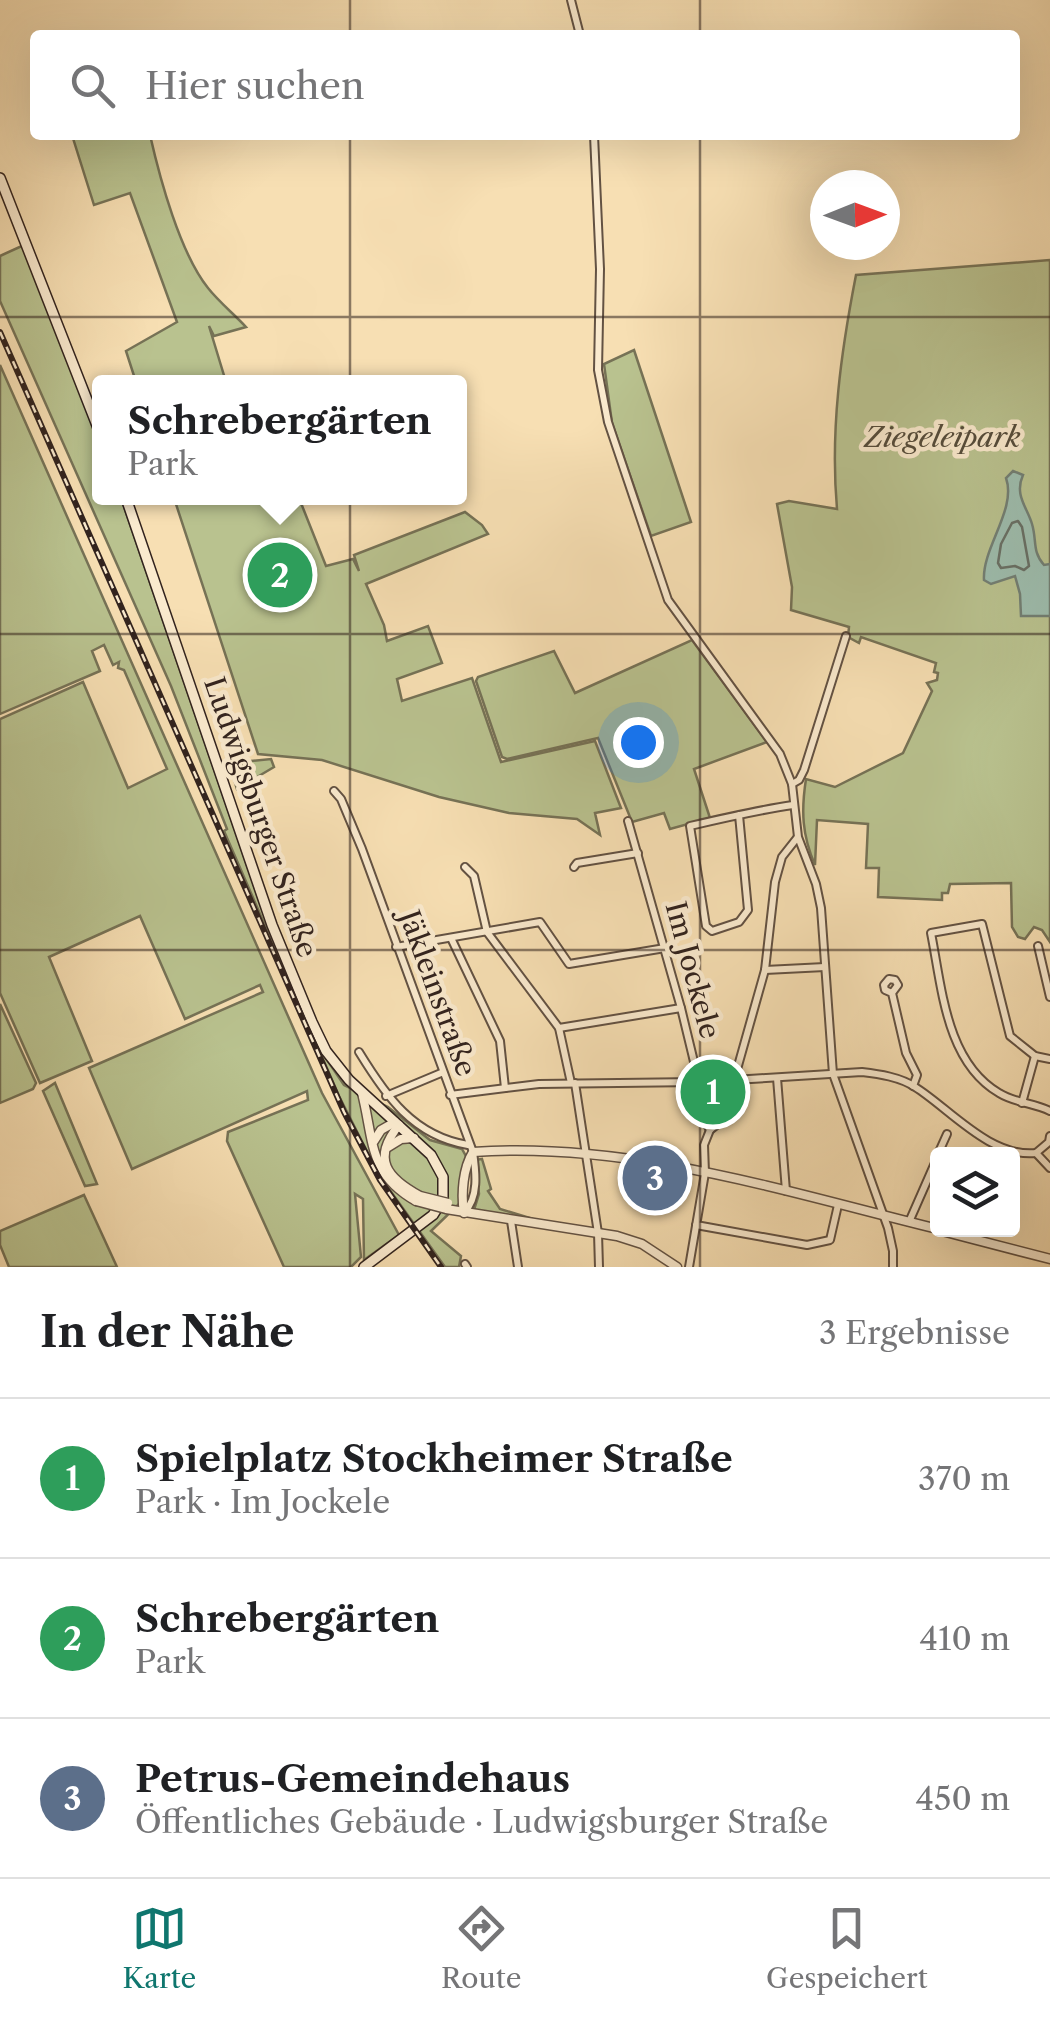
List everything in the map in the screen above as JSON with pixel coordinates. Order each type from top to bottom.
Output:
[{"type":"main road","points":[[0,178],[92,413]]},
{"type":"main road","name":"Ludwigsburger Straße","points":[[128,505],[285,960],[326,1051],[362,1093],[431,1155],[443,1176],[443,1198],[433,1216],[364,1267]]},
{"type":"street","points":[[571,0],[579,30]]},
{"type":"street","points":[[594,140],[599,240],[598,370],[608,422],[668,600],[780,754],[792,784],[798,838],[816,884],[834,1074],[894,1251],[893,1267]]},
{"type":"street","points":[[792,784],[804,770],[846,636]]},
{"type":"street","name":"Jäkleinstraße","points":[[334,792],[342,800],[362,849],[470,1148],[474,1193],[464,1213]]},
{"type":"street","points":[[739,815],[748,910],[739,922],[712,931],[706,926],[689,828],[739,815],[793,805]]},
{"type":"street","name":"Im Jockele","points":[[628,821],[681,1008],[698,1082],[701,1115],[710,1130]]},
{"type":"street","points":[[689,1267],[705,1173],[704,1145],[710,1130],[720,1122],[765,970],[771,897],[782,857],[798,838]]},
{"type":"street","points":[[574,867],[578,862],[638,853]]},
{"type":"street","points":[[464,868],[474,876],[487,932],[559,1028],[586,1154],[598,1232],[599,1267]]},
{"type":"street","points":[[396,947],[540,922],[566,961],[573,964],[665,948]]},
{"type":"street","points":[[1050,1059],[1035,1056],[1016,1043],[1005,1026],[982,924],[931,934],[951,1026],[972,1072],[1000,1094],[1050,1111]]},
{"type":"street","points":[[451,938],[500,1041],[506,1088]]},
{"type":"street","points":[[1038,946],[1050,996]]},
{"type":"street","points":[[765,970],[825,967]]},
{"type":"street","points":[[892,993],[906,1053],[916,1075],[914,1086]]},
{"type":"street","points":[[559,1028],[681,1008]]},
{"type":"street","points":[[358,1052],[386,1096],[432,1136],[470,1148],[586,1154],[705,1173],[930,1228]]},
{"type":"street","points":[[1022,1103],[1035,1056]]},
{"type":"street","points":[[734,1080],[862,1072],[914,1086],[958,1123],[1011,1149],[1036,1153],[1050,1168]]},
{"type":"street","points":[[386,1096],[441,1073]]},
{"type":"street","points":[[777,1078],[786,1192]]},
{"type":"street","points":[[450,1095],[573,1083],[698,1082]]},
{"type":"street","points":[[362,1093],[373,1154],[387,1178],[418,1198],[464,1213],[598,1232],[642,1244],[677,1267]]},
{"type":"street","points":[[372,1146],[381,1130],[397,1124]]},
{"type":"street","points":[[397,1124],[384,1150],[390,1174],[418,1198]]},
{"type":"street","points":[[941,1147],[947,1134]]},
{"type":"street","points":[[1036,1153],[1050,1136]]},
{"type":"street","points":[[384,1150],[400,1139],[414,1138]]},
{"type":"street","points":[[464,1213],[470,1148]]},
{"type":"street","points":[[909,1222],[930,1173]]},
{"type":"street","points":[[447,1206],[458,1200],[464,1187]]},
{"type":"street","points":[[696,1225],[822,1244],[830,1240],[838,1205]]},
{"type":"street","points":[[511,1221],[518,1267]]},
{"type":"street","points":[[966,1237],[1050,1258]]},
{"type":"green space","points":[[74,140],[151,140],[165,194],[189,256],[208,288],[246,327],[214,336],[209,326],[224,375],[134,375],[126,351],[177,322],[130,193],[94,205]]},
{"type":"green space","points":[[24,245],[92,422],[92,505],[123,505],[260,903],[321,1051],[344,1085],[388,1107],[430,1140],[462,1149],[467,1158],[460,1203],[431,1231],[461,1256],[459,1267],[445,1267],[379,1175],[339,1096],[224,831],[227,829],[171,686],[0,301],[0,256]]},
{"type":"green space","name":"Ziegeleipark","points":[[1050,260],[1050,942],[1042,930],[1034,927],[1025,939],[1018,937],[1012,927],[1011,883],[950,884],[948,893],[942,893],[942,900],[878,897],[879,868],[866,868],[868,824],[817,820],[815,865],[804,823],[806,779],[835,787],[903,753],[932,691],[927,683],[937,680],[938,673],[934,672],[936,663],[861,637],[859,643],[848,637],[849,627],[791,610],[792,587],[777,504],[789,501],[837,509],[838,391],[856,275]]},
{"type":"green space","points":[[634,350],[691,522],[651,536],[612,423],[604,364]]},
{"type":"green space","points":[[0,365],[322,1093],[399,1235],[364,1260],[363,1199],[355,1194],[361,1257],[351,1267],[284,1267],[227,1141],[228,1132],[308,1100],[307,1091],[132,1169],[89,1068],[263,992],[260,985],[185,1019],[140,916],[49,957],[92,1061],[40,1083],[0,993],[0,719],[83,682],[128,788],[167,769],[124,670],[118,668],[119,662],[113,665],[104,645],[92,651],[100,671],[0,714]]},
{"type":"green space","points":[[176,505],[302,505],[326,566],[353,559],[359,571],[354,555],[465,512],[488,534],[366,584],[387,641],[428,626],[442,663],[397,679],[402,701],[472,678],[501,762],[595,741],[621,808],[595,813],[600,835],[577,819],[509,813],[439,797],[322,760],[258,754]]},
{"type":"green space","points":[[692,640],[767,742],[694,769],[710,818],[670,829],[664,813],[632,822],[598,738],[502,757],[476,681],[478,677],[554,651],[575,693]]},
{"type":"green space","points":[[271,759],[274,767],[237,789],[234,768]]},
{"type":"green space","points":[[0,1004],[36,1083],[33,1089],[0,1103]]},
{"type":"green space","points":[[731,1063],[715,1111],[709,1114],[701,1064]]},
{"type":"green space","points":[[55,1083],[97,1184],[85,1186],[43,1091]]},
{"type":"green space","points":[[482,1159],[491,1189],[488,1191],[500,1209],[533,1219],[473,1213],[479,1194],[475,1160]]},
{"type":"green space","points":[[84,1195],[117,1267],[9,1267],[0,1245],[0,1231]]},
{"type":"water","points":[[1013,471],[1023,475],[1021,495],[1038,555],[1044,565],[1050,564],[1050,616],[1021,616],[1015,576],[991,584],[984,580],[988,555],[1007,503],[1006,478]]},
{"type":"railway","points":[[0,332],[344,1112],[380,1180],[441,1267]]},
{"type":"place","name":"Schrebergärten","points":[[280,575]]},
{"type":"place","name":"Spielplatz Stockheimer Straße","points":[[713,1092]]},
{"type":"place","name":"Petrus-Gemeindehaus","points":[[655,1178]]}]
